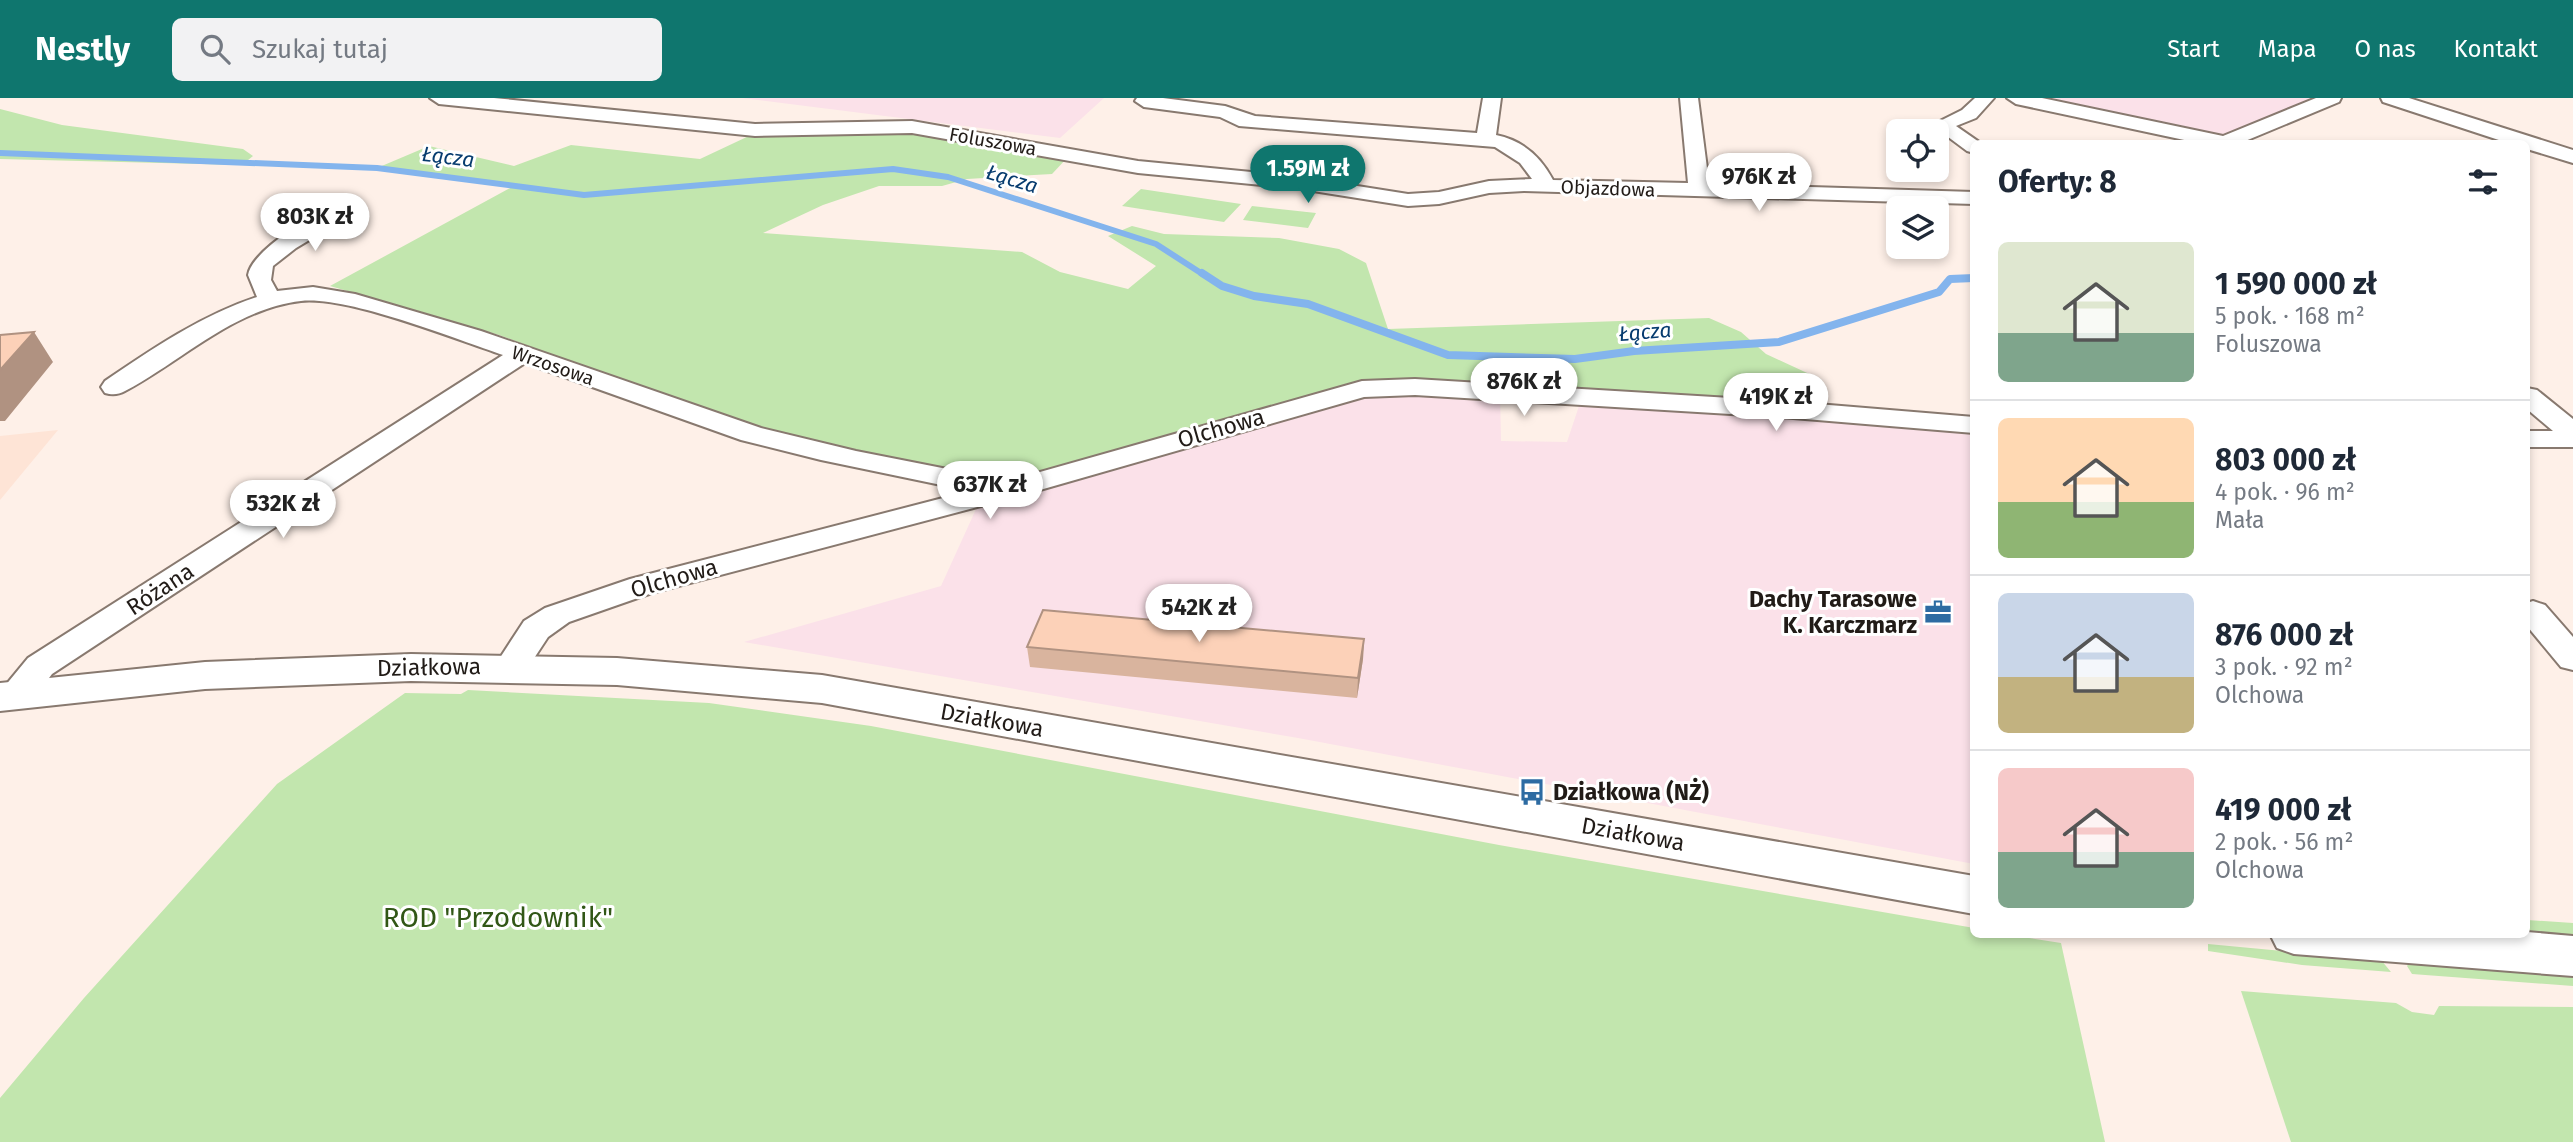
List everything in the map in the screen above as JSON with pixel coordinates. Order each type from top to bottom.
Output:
[{"type":"street","name":"Foluszowa","points":[[439,98],[755,130],[912,127],[1108,162],[1294,182],[1408,200],[1438,198],[1489,187],[1545,186]]},
{"type":"street","points":[[1486,140],[1492,98]]},
{"type":"street","points":[[1689,98],[1699,190]]},
{"type":"street","points":[[1970,145],[1941,127],[1969,114],[1985,98]]},
{"type":"street","points":[[2016,98],[2208,140]]},
{"type":"street","points":[[2229,140],[2332,98]]},
{"type":"street","points":[[2390,98],[2519,140]]},
{"type":"street","name":"Objazdowa","points":[[1144,102],[1228,105],[1239,120],[1255,122],[1486,140],[1510,145],[1543,177],[1545,186],[1970,198]]},
{"type":"street","points":[[2465,123],[2533,135],[2572,135]]},
{"type":"street","points":[[2530,143],[2573,157]]},
{"type":"street","points":[[271,300],[263,291],[260,280],[262,264],[276,252],[348,207]]},
{"type":"street","name":"Wrzosowa","points":[[114,387],[159,356],[271,300],[301,294],[325,294],[463,333],[717,423],[784,443],[1009,489]]},
{"type":"street","name":"Różana","points":[[8,696],[40,666],[522,354]]},
{"type":"street","name":"Olchowa","points":[[512,667],[536,629],[557,615],[641,586],[1009,489],[1362,388],[1415,387],[1781,409],[1970,425]]},
{"type":"street","points":[[2530,398],[2572,432],[2572,439],[2530,439]]},
{"type":"street","points":[[2533,612],[2573,659]]},
{"type":"street","name":"Działkowa","points":[[8,696],[257,674],[386,667],[512,667],[732,679],[822,689],[1970,894]]},
{"type":"street","points":[[2345,938],[2573,956]]},
{"type":"shaded area","points":[[742,98],[1104,98],[1060,138]]},
{"type":"shaded area","points":[[2016,98],[2330,98],[2227,140]]},
{"type":"shaded area","points":[[1362,389],[1500,392],[1501,441],[1567,442],[1582,397],[1970,418],[1970,863],[1298,738],[744,642],[941,586],[977,507]]},
{"type":"shaded area","points":[[58,430],[0,500],[0,436]]},
{"type":"green space","points":[[0,109],[62,125],[243,149],[253,156],[242,165],[0,159]]},
{"type":"green space","points":[[893,128],[1067,158],[1052,174],[967,179],[942,186],[879,186],[823,205],[763,233],[1022,252],[1060,272],[1128,289],[1156,266],[1108,236],[1132,226],[1164,234],[1279,238],[1339,249],[1366,263],[1388,329],[1709,318],[1741,332],[1766,354],[1818,378],[1782,407],[1470,391],[1347,397],[977,507],[949,476],[739,424],[499,335],[330,286],[512,187],[377,168],[429,146],[514,166],[571,145],[700,159],[751,135]]},
{"type":"green space","points":[[1141,189],[1241,204],[1224,222],[1122,206]]},
{"type":"green space","points":[[1252,206],[1316,213],[1308,228],[1243,220]]},
{"type":"green space","name":"ROD \"Przodownik\"","points":[[468,690],[709,703],[871,726],[1499,845],[1970,927],[1970,938],[2029,938],[2061,943],[2105,1142],[0,1142],[0,1098],[84,998],[277,784],[405,693],[461,694]]},
{"type":"green space","points":[[2530,920],[2573,923],[2573,939],[2530,934]]},
{"type":"green space","points":[[2208,944],[2381,960],[2391,972],[2302,965],[2208,951]]},
{"type":"green space","points":[[2410,962],[2573,974],[2573,986],[2412,974],[2407,966]]},
{"type":"green space","points":[[2241,991],[2396,1003],[2412,1012],[2434,1015],[2439,1006],[2573,1007],[2573,1142],[2291,1142]]},
{"type":"building","points":[[34,332],[0,370],[0,335]]},
{"type":"building","points":[[1043,610],[1364,639],[1358,678],[1027,647]]},
{"type":"waterway","name":"Łącza","points":[[0,153],[377,168],[584,195],[893,169],[948,177],[1156,244],[1204,275]]},
{"type":"waterway","name":"Łącza","points":[[1202,273],[1222,286],[1254,296],[1308,304],[1448,355],[1575,359],[1634,351],[1779,342],[1939,292],[1950,279],[1970,278]]},
{"type":"place","name":"Dachy Tarasowe K. Karczmarz","points":[[1938,612]]},
{"type":"place","name":"Działkowa (NŻ)","points":[[1532,792]]}]
